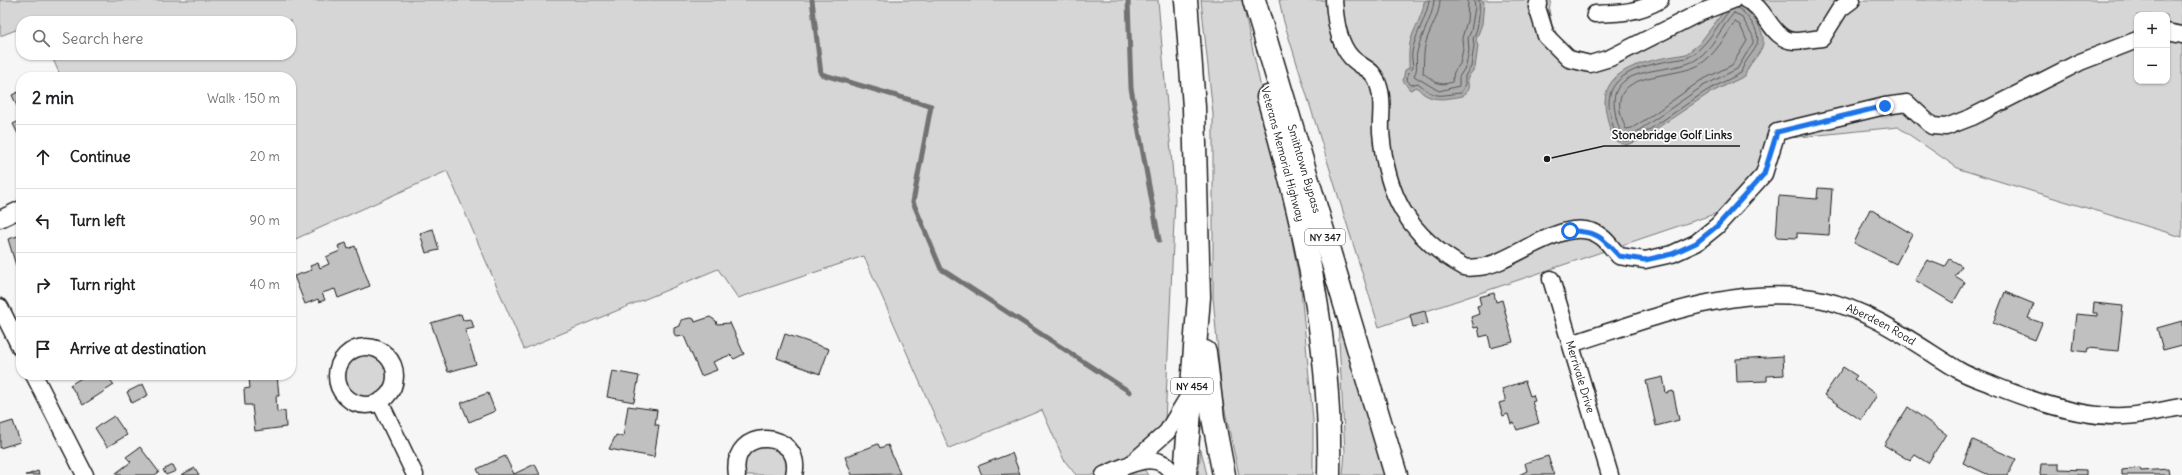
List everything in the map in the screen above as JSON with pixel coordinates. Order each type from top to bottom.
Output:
[{"type":"highway","points":[[1186,0],[1194,107],[1199,297],[1209,390],[1224,475]]},
{"type":"highway","name":"Veterans Memorial Highway","points":[[1248,0],[1255,49],[1298,208],[1315,288],[1327,394],[1329,475]]},
{"type":"highway","name":"Smithtown Bypass","points":[[1254,0],[1396,475]]},
{"type":"highway","name":"NY 454","points":[[1185,475],[1199,297]]},
{"type":"street","points":[[1334,0],[1335,17],[1343,43],[1352,57],[1372,71],[1380,87],[1382,107],[1380,130],[1383,152],[1391,188],[1404,215],[1422,236],[1444,254],[1466,268],[1490,266],[1551,236],[1570,231],[1589,231],[1603,237],[1619,256],[1645,260],[1672,254],[1696,243],[1717,226],[1764,174],[1777,132],[1885,106],[1907,103],[1932,126],[1946,127],[1972,117],[2080,62],[2134,41]]},
{"type":"street","points":[[1539,0],[1537,7],[1546,36],[1570,59],[1590,64],[1610,58],[1699,13],[1732,0]]},
{"type":"street","points":[[1595,14],[1630,12],[1648,7],[1660,0]]},
{"type":"street","points":[[1746,0],[1760,9],[1770,24],[1782,36],[1792,41],[1822,38],[1840,9],[1852,0]]},
{"type":"street","points":[[2170,33],[2182,35]]},
{"type":"street","points":[[0,219],[16,211]]},
{"type":"street","name":"Merrivale Drive","points":[[1551,279],[1610,475]]},
{"type":"street","name":"Aberdeen Road","points":[[1571,344],[1687,308],[1729,299],[1780,295],[1823,300],[1870,316],[1962,372],[2028,399],[2076,412],[2123,416],[2182,408]]},
{"type":"street","points":[[0,307],[16,338]]},
{"type":"street","points":[[37,380],[85,475]]},
{"type":"street","points":[[1131,464],[1167,432],[1192,393]]},
{"type":"street","points":[[380,402],[415,475]]},
{"type":"street","points":[[737,475],[736,467],[743,448],[755,440],[769,438],[778,441],[792,454],[795,463],[794,475]]},
{"type":"street","points":[[1104,475],[1131,464],[1156,460],[1167,465],[1172,475]]},
{"type":"shaded area","points":[[0,0],[1158,0],[1175,199],[1165,422],[1135,457],[1148,475],[1076,475],[1064,460],[1042,410],[949,448],[864,256],[738,298],[718,269],[524,349],[447,171],[296,239],[296,72],[59,72],[53,60],[296,60],[296,16],[16,16],[16,30],[0,36]]},
{"type":"shaded area","points":[[1201,0],[1242,0],[1281,181],[1301,290],[1313,420],[1313,475],[1239,475],[1222,397],[1213,297],[1213,114]]},
{"type":"shaded area","points":[[1279,0],[1551,0],[1549,10],[1552,25],[1560,40],[1574,51],[1590,55],[1617,48],[1711,0],[2182,0],[2182,237],[1959,169],[1898,127],[1779,139],[1735,207],[1379,327],[1284,22]]},
{"type":"shaded area","points":[[1338,321],[1349,349],[1385,475],[1343,475],[1345,452]]},
{"type":"shaded area","points":[[371,353],[375,354],[385,363],[388,367],[388,385],[379,395],[371,399],[361,399],[353,395],[344,385],[343,371],[347,363],[357,354]]},
{"type":"shaded area","points":[[765,445],[777,449],[784,455],[787,463],[788,475],[744,475],[746,459],[750,452]]},
{"type":"shaded area","points":[[1201,450],[1207,475],[1198,475]]},
{"type":"water","points":[[1427,0],[1480,0],[1484,2],[1482,24],[1476,40],[1478,46],[1475,68],[1468,77],[1468,90],[1462,96],[1445,99],[1430,97],[1421,92],[1417,87],[1410,90],[1403,81],[1405,70],[1409,68],[1411,40],[1421,15],[1424,2]]},
{"type":"water","points":[[1737,3],[1752,16],[1760,28],[1763,41],[1760,51],[1749,67],[1745,76],[1708,94],[1638,141],[1626,145],[1616,141],[1612,134],[1606,112],[1606,96],[1610,84],[1619,75],[1631,68],[1659,59],[1686,54],[1699,44],[1724,11]]},
{"type":"building","points":[[16,93],[16,104],[12,95]]},
{"type":"building","points":[[16,122],[16,130],[13,124]]},
{"type":"building","points":[[1818,188],[1832,189],[1829,235],[1797,233],[1797,238],[1776,237],[1779,196],[1817,199]]},
{"type":"building","points":[[1870,209],[1912,234],[1896,264],[1854,243]]},
{"type":"building","points":[[433,229],[439,250],[426,253],[420,233]]},
{"type":"building","points":[[16,237],[16,266],[8,239]]},
{"type":"building","points":[[346,243],[348,249],[355,246],[370,286],[338,298],[335,289],[322,293],[325,300],[319,302],[318,299],[305,304],[296,281],[296,275],[312,270],[310,266],[318,263],[320,268],[329,264],[326,257],[340,251],[338,246]]},
{"type":"building","points":[[1950,259],[1962,266],[1955,276],[1965,282],[1953,303],[1915,280],[1927,260],[1945,267]]},
{"type":"building","points":[[2005,292],[2034,304],[2028,318],[2042,323],[2035,340],[1993,323]]},
{"type":"building","points":[[1494,293],[1496,302],[1502,300],[1513,342],[1491,348],[1488,335],[1480,337],[1478,327],[1474,328],[1471,317],[1479,314],[1477,306],[1481,305],[1479,297]]},
{"type":"building","points":[[2094,303],[2123,306],[2118,351],[2088,348],[2087,352],[2072,350],[2076,314],[2097,316],[2097,313],[2093,313]]},
{"type":"building","points":[[1425,311],[1428,324],[1413,327],[1410,315]]},
{"type":"building","points":[[461,314],[463,320],[471,319],[474,328],[465,330],[476,364],[448,372],[431,323]]},
{"type":"building","points":[[710,317],[716,321],[717,324],[730,323],[744,354],[734,359],[730,355],[713,362],[717,370],[701,376],[684,336],[676,337],[674,328],[680,326],[681,320],[690,318],[694,319],[695,322]]},
{"type":"building","points":[[2182,321],[2182,345],[2163,350],[2157,328]]},
{"type":"building","points":[[785,334],[829,349],[820,374],[777,358]]},
{"type":"building","points":[[1783,356],[1784,375],[1767,376],[1767,381],[1737,382],[1736,359]]},
{"type":"building","points":[[1843,367],[1857,376],[1854,379],[1877,395],[1861,420],[1824,395]]},
{"type":"building","points":[[612,371],[639,376],[634,402],[607,397]]},
{"type":"building","points":[[1663,377],[1666,393],[1673,391],[1679,420],[1656,426],[1646,381]]},
{"type":"building","points":[[78,380],[110,380],[114,385],[83,405],[70,385]]},
{"type":"building","points":[[249,380],[277,380],[279,396],[276,396],[277,412],[285,411],[286,427],[255,431],[252,405],[245,405],[244,389],[250,388]]},
{"type":"building","points":[[1525,381],[1530,396],[1533,395],[1535,401],[1532,402],[1539,423],[1517,430],[1514,423],[1511,424],[1508,414],[1503,416],[1499,403],[1506,401],[1502,389]]},
{"type":"building","points":[[143,384],[148,395],[132,403],[127,392]]},
{"type":"building","points":[[488,393],[495,411],[469,422],[461,403]]},
{"type":"building","points":[[628,406],[657,410],[655,425],[659,425],[654,457],[609,449],[616,435],[623,437]]},
{"type":"building","points":[[1908,407],[1946,434],[1928,463],[1915,455],[1910,461],[1884,445]]},
{"type":"building","points":[[114,416],[127,435],[107,447],[95,428]]},
{"type":"building","points":[[13,421],[20,442],[0,448],[0,425]]},
{"type":"building","points":[[1973,440],[2016,459],[2008,475],[1989,475],[1963,463]]},
{"type":"building","points":[[878,444],[880,448],[888,445],[900,474],[852,475],[845,457]]},
{"type":"building","points":[[140,447],[159,472],[155,475],[117,475],[116,473],[131,462],[126,457]]},
{"type":"building","points":[[1012,453],[1020,474],[982,475],[978,466]]},
{"type":"building","points":[[505,456],[514,474],[535,464],[540,475],[480,475],[477,469]]},
{"type":"building","points":[[1548,456],[1554,475],[1519,475],[1527,471],[1525,463]]},
{"type":"building","points":[[2041,464],[2059,464],[2059,469],[2086,470],[2086,475],[2040,475]]},
{"type":"building","points":[[173,465],[176,471],[166,475],[163,470]]},
{"type":"building","points":[[195,468],[199,475],[181,475]]},
{"type":"building","points":[[2140,468],[2141,471],[2168,469],[2169,475],[2122,475],[2122,470]]},
{"type":"building","points":[[38,471],[39,475],[27,475]]},
{"type":"waterway","points":[[812,0],[821,74],[931,106],[913,202],[941,269],[1130,392]]},
{"type":"waterway","points":[[1128,0],[1131,88],[1159,240]]},
{"type":"place","name":"Stonebridge Golf Links","points":[[1547,159]]},
{"type":"route","points":[[1570,231],[1589,231],[1603,237],[1619,256],[1645,260],[1672,254],[1696,243],[1717,226],[1764,174],[1773,150],[1777,132],[1792,127],[1831,120],[1885,106]]}]
